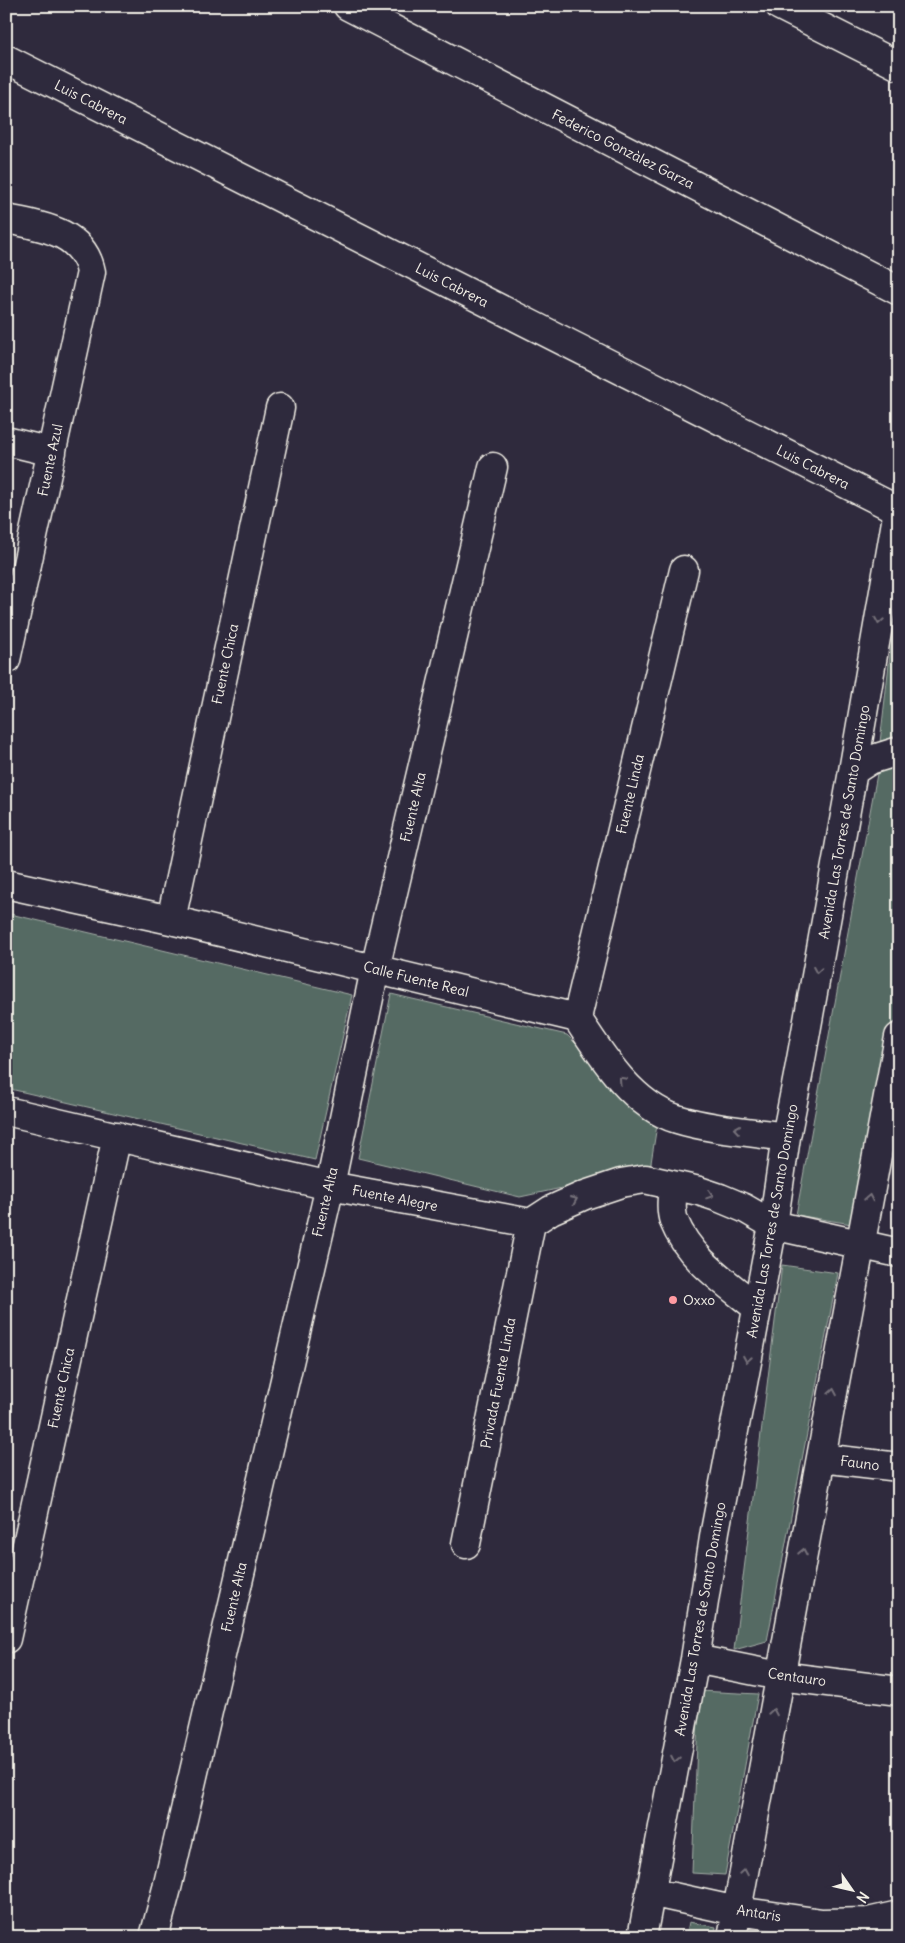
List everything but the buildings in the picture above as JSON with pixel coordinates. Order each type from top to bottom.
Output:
[{"type":"street","name":"Federico Gonzàlez Garza","points":[[348,6],[899,291]]},
{"type":"street","points":[[780,6],[899,66]]},
{"type":"street","name":"Luis Cabrera","points":[[6,59],[898,507]]},
{"type":"street","name":"Fuente Azul","points":[[6,219],[66,235],[76,242],[88,259],[91,272],[6,660]]},
{"type":"street","name":"Fuente Chica","points":[[171,920],[280,408]]},
{"type":"street","points":[[6,441],[52,452]]},
{"type":"street","name":"Fuente Alta","points":[[154,1937],[170,1878],[330,1186],[375,969],[493,467]]},
{"type":"street","name":"Avenida Las Torres de Santo Domingo","points":[[642,1937],[695,1659],[715,1532],[773,1225],[786,1136],[853,771],[892,587],[898,507]]},
{"type":"street","name":"Fuente Linda","points":[[577,1018],[684,570]]},
{"type":"street","points":[[853,771],[870,760],[899,752]]},
{"type":"street","name":"Calle Fuente Real","points":[[6,884],[171,920],[577,1018]]},
{"type":"street","points":[[577,1018],[608,1066],[640,1097],[660,1111],[676,1119],[694,1123],[786,1136]]},
{"type":"street","points":[[735,1924],[859,1246],[898,1047]]},
{"type":"street","name":"Fuente Alegre","points":[[6,1111],[330,1186],[531,1223]]},
{"type":"street","name":"Fuente Chica","points":[[6,1639],[117,1136]]},
{"type":"street","points":[[531,1223],[551,1210],[577,1199],[621,1183],[645,1179],[699,1191],[728,1201],[773,1225],[859,1246],[899,1253]]},
{"type":"street","points":[[673,1186],[672,1203],[674,1219],[691,1249],[714,1273],[757,1308]]},
{"type":"street","name":"Privada Fuente Linda","points":[[466,1544],[531,1223]]},
{"type":"street","name":"Fauno","points":[[821,1458],[899,1467]]},
{"type":"street","name":"Centauro","points":[[695,1659],[780,1676],[899,1690]]},
{"type":"street","name":"Antaris","points":[[650,1892],[735,1924],[868,1922],[899,1915]]},
{"type":"green space","points":[[899,577],[899,747],[879,751]]},
{"type":"green space","points":[[892,760],[899,760],[899,1003],[858,1225],[796,1215],[877,774]]},
{"type":"green space","points":[[6,913],[352,995],[315,1160],[6,1088]]},
{"type":"green space","points":[[391,994],[567,1035],[657,1125],[650,1169],[520,1197],[358,1158]]},
{"type":"green space","points":[[782,1265],[838,1273],[767,1641],[734,1650]]},
{"type":"green space","points":[[699,1691],[758,1694],[725,1875],[692,1873]]},
{"type":"green space","points":[[689,1922],[716,1927],[714,1937],[686,1937]]},
{"type":"place","name":"Oxxo","points":[[673,1300]]}]
